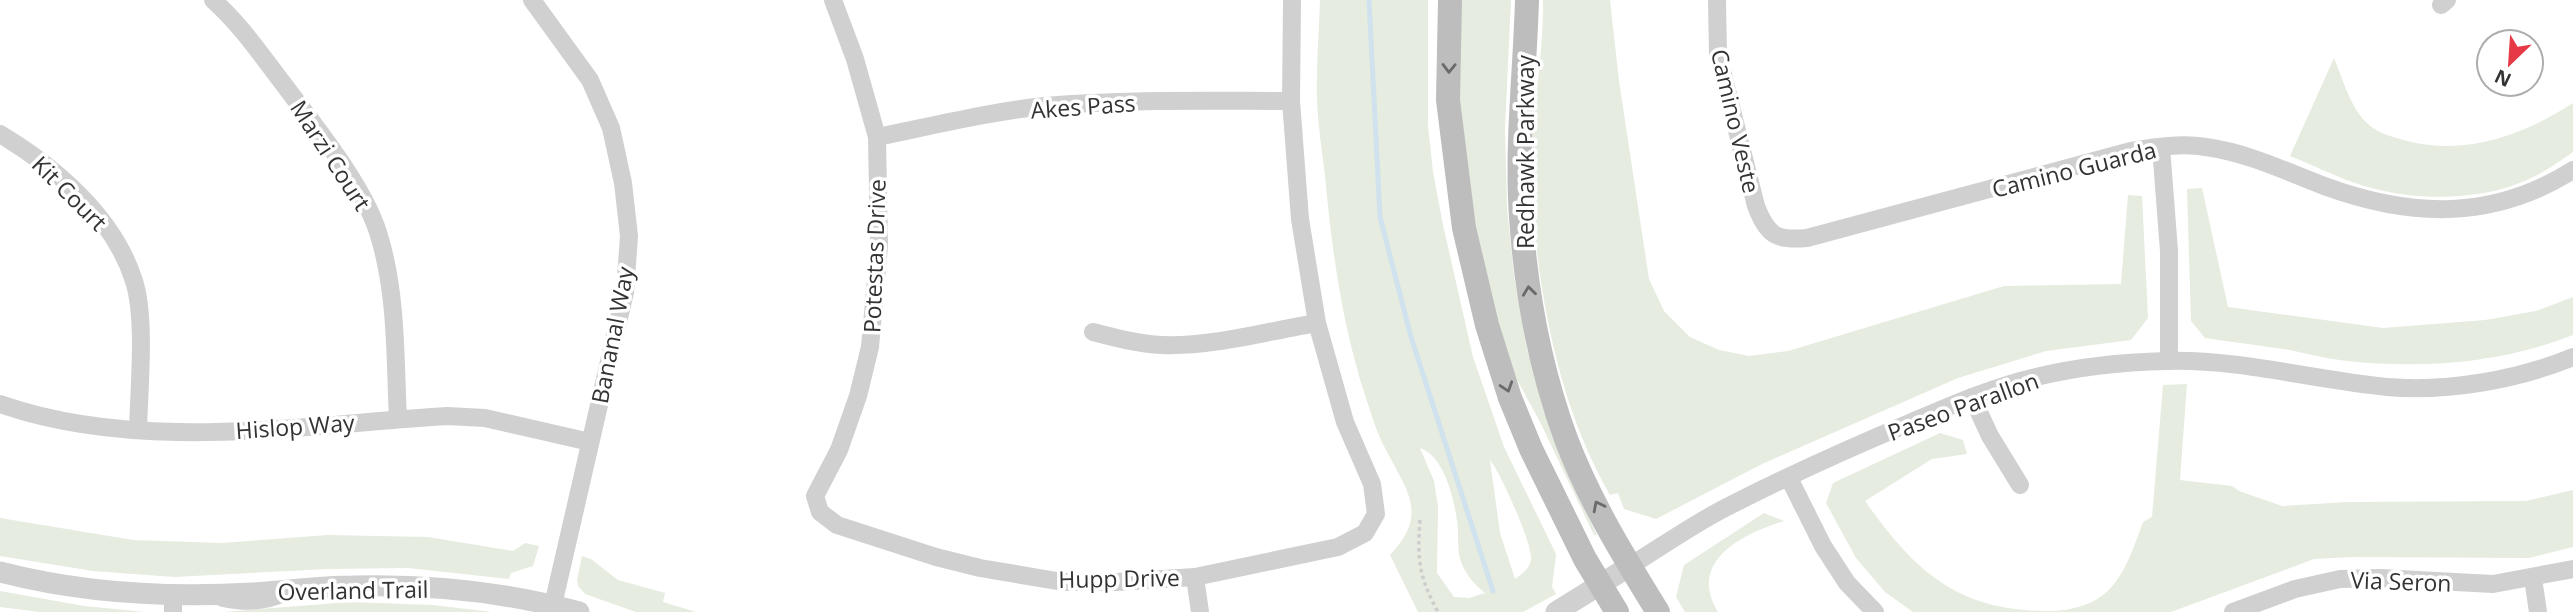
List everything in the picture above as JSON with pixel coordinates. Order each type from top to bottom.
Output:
[{"type":"main road","points":[[1450,0],[1448,100],[1464,228],[1487,325],[1510,398],[1553,499],[1617,612]]},
{"type":"main road","name":"Redhawk Parkway","points":[[1527,0],[1521,214],[1529,295],[1545,372],[1566,440],[1608,527],[1658,612]]},
{"type":"street","name":"Marzi Court","points":[[213,0],[233,18],[364,198],[380,236],[391,283],[398,419]]},
{"type":"street","name":"Bananal Way","points":[[533,0],[590,80],[611,128],[623,183],[629,236],[625,292],[553,605]]},
{"type":"street","name":"Potestas Drive","points":[[833,0],[855,59],[877,137],[880,246],[870,347],[858,396],[839,450],[815,496],[820,512],[837,525],[851,530]]},
{"type":"street","points":[[1093,332],[1123,340],[1163,345],[1204,342],[1317,323],[1300,219],[1291,101],[1292,0]]},
{"type":"street","name":"Camino Veste","points":[[1717,0],[1718,55],[1756,206],[1762,224],[1774,236]]},
{"type":"street","name":"Akes Pass","points":[[877,137],[1044,106],[1125,102],[1291,101]]},
{"type":"street","name":"Kit Court","points":[[0,134],[27,150],[79,196],[116,240],[134,282],[139,316],[138,430]]},
{"type":"street","name":"Camino Guarda","points":[[1774,236],[1789,240],[1807,238],[2131,151],[2161,147],[2202,146],[2246,155],[2371,201],[2417,210],[2455,210],[2497,203],[2532,191],[2573,170]]},
{"type":"street","points":[[2161,147],[2169,251],[2169,361]]},
{"type":"street","name":"Hupp Drive","points":[[851,530],[936,557],[990,570],[1063,582],[1195,577],[1338,547],[1366,533],[1376,514],[1372,484],[1345,422],[1317,323]]},
{"type":"street","name":"Paseo Parallon","points":[[1630,566],[1723,509],[1879,436],[1972,397],[2036,377],[2111,365],[2169,361],[2244,366],[2389,387],[2443,386],[2497,379],[2550,367],[2573,357]]},
{"type":"street","points":[[1972,397],[1989,433],[2020,485]]},
{"type":"street","name":"Hislop Way","points":[[0,404],[71,422],[138,430],[210,432],[447,416],[485,418],[590,442]]},
{"type":"street","points":[[1789,478],[1823,546],[1847,583],[1875,612]]},
{"type":"street","points":[[1556,612],[1630,566]]},
{"type":"street","name":"Via Seron","points":[[2233,612],[2295,589],[2340,579],[2380,578],[2493,584],[2573,569]]},
{"type":"street","name":"Overland Trail","points":[[0,572],[21,578],[117,591],[173,603],[305,588],[407,586],[478,592],[579,612]]},
{"type":"street","points":[[1195,577],[1200,612]]},
{"type":"street","points":[[2533,578],[2538,612]]},
{"type":"path","points":[[1420,520],[1419,564],[1429,596],[1438,612]]},
{"type":"shaded area","points":[[1320,0],[1428,0],[1428,125],[1433,172],[1473,357],[1504,447],[1556,554],[1552,587],[1556,594],[1523,612],[1418,612],[1390,555],[1409,527],[1410,503],[1407,490],[1372,416],[1350,341],[1339,287],[1318,110]],"holes":[[[1420,448],[1435,460],[1446,479],[1456,512],[1460,559],[1471,579],[1485,593],[1469,598],[1454,597],[1437,573],[1438,507],[1434,481]],[[1490,460],[1515,508],[1530,550],[1529,566],[1515,579],[1500,533]]]},
{"type":"shaded area","points":[[1461,0],[1511,0],[1505,128],[1507,208],[1514,276],[1527,349],[1543,408],[1561,459],[1597,535],[1594,535],[1514,374],[1493,308],[1473,221],[1458,88]]},
{"type":"shaded area","points":[[1543,0],[1610,0],[1619,81],[1649,279],[1664,311],[1690,337],[1719,350],[1749,356],[1788,351],[2004,286],[2121,284],[2128,195],[2142,196],[2148,318],[2131,340],[2046,351],[1958,378],[1762,464],[1656,519],[1624,509],[1618,493],[1610,495],[1581,434],[1559,369],[1544,301],[1530,187]]},
{"type":"shaded area","points":[[2334,58],[2356,110],[2368,124],[2386,135],[2429,145],[2473,144],[2494,140],[2535,125],[2573,103],[2573,152],[2527,180],[2510,187],[2472,195],[2432,197],[2393,193],[2343,178],[2290,156]]},
{"type":"shaded area","points":[[2202,188],[2228,307],[2383,328],[2485,320],[2536,311],[2573,297],[2573,335],[2490,358],[2433,364],[2340,360],[2205,338],[2191,321],[2187,189]]},
{"type":"shaded area","points":[[2187,384],[2180,480],[2232,486],[2282,506],[2347,502],[2526,501],[2573,490],[2573,547],[2529,558],[2314,559],[2171,612],[1913,612],[1885,592],[1856,558],[1826,503],[1833,483],[1940,433],[1963,440],[1967,454],[1932,459],[1865,501],[1903,549],[1922,568],[1965,596],[2019,610],[2052,611],[2080,607],[2111,588],[2132,552],[2143,522],[2152,517],[2163,385]]},
{"type":"shaded area","points":[[1764,513],[1784,521],[1736,542],[1714,564],[1709,578],[1710,594],[1718,612],[1685,612],[1676,597],[1684,565]]},
{"type":"shaded area","points":[[0,518],[133,540],[221,543],[328,535],[428,537],[513,551],[525,543],[539,546],[533,566],[511,573],[509,579],[408,568],[327,569],[174,577],[93,571],[0,556]]},
{"type":"shaded area","points":[[582,556],[591,559],[618,580],[665,593],[663,602],[696,612],[636,612],[585,594],[578,586],[577,580]]},
{"type":"shaded area","points":[[0,591],[84,606],[145,612],[40,612],[0,607]]},
{"type":"shaded area","points":[[350,602],[433,605],[492,612],[223,612]]},
{"type":"waterway","points":[[1369,0],[1380,217],[1411,337],[1493,591]]}]
